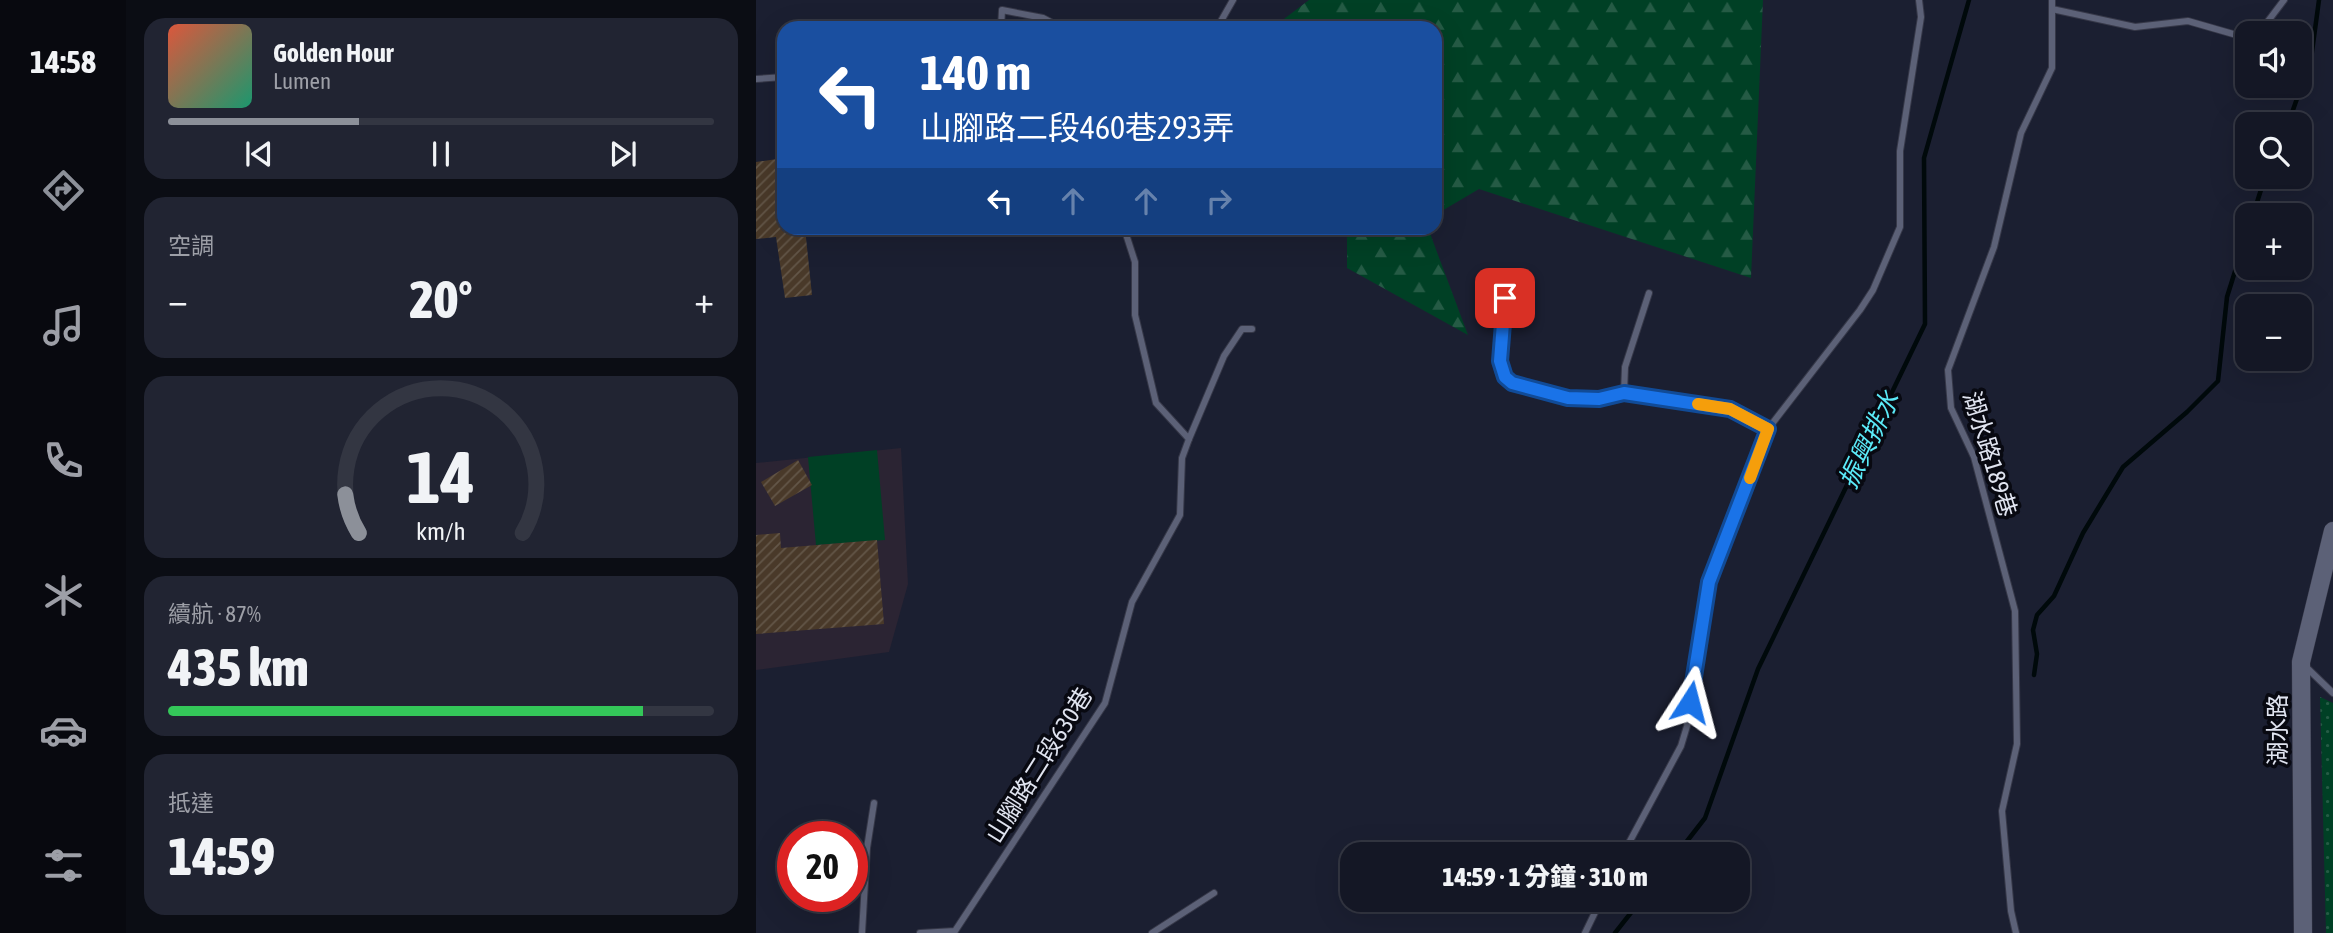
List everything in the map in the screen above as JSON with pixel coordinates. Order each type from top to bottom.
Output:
[{"type":"street","name":"湖水路","points":[[2303,933],[2301,662],[2333,531]]},
{"type":"lane","points":[[1221,21],[1233,0]]},
{"type":"lane","points":[[1629,842],[1681,746],[1709,582],[1768,429],[1860,310],[1873,290],[1900,227],[1900,151],[1921,17],[1919,0]]},
{"type":"lane","name":"湖水路189巷","points":[[2016,933],[2011,911],[2002,811],[2017,744],[2015,611],[1974,457],[1951,408],[1948,370],[1993,247],[2021,133],[2052,68],[2052,0]]},
{"type":"lane","points":[[2268,21],[2284,0]]},
{"type":"lane","points":[[2052,9],[2135,27],[2188,22],[2235,35]]},
{"type":"lane","points":[[1001,21],[1002,10],[1048,21]]},
{"type":"lane","points":[[756,79],[777,77]]},
{"type":"lane","points":[[1126,235],[1135,262],[1135,316],[1156,403],[1189,439]]},
{"type":"lane","points":[[1624,393],[1625,367],[1649,293]]},
{"type":"lane","points":[[1505,298],[1500,361],[1505,377],[1512,383],[1568,398],[1599,399],[1624,393],[1730,409],[1768,429]]},
{"type":"lane","name":"山腳路二段630巷","points":[[920,933],[958,932],[1105,703],[1132,602],[1180,515],[1182,457],[1189,439],[1224,356],[1242,328],[1252,329]]},
{"type":"lane","points":[[2301,662],[2333,693]]},
{"type":"lane","points":[[862,933],[867,848],[874,803]]},
{"type":"lane","points":[[1152,933],[1214,893]]},
{"type":"lane","points":[[1585,933],[1595,912]]},
{"type":"shaded area","points":[[901,448],[908,584],[889,652],[756,670],[756,463]]},
{"type":"green space","points":[[1309,0],[1763,0],[1751,278],[1479,189],[1442,211],[1442,21],[1281,21]]},
{"type":"green space","points":[[1347,235],[1431,235],[1468,335],[1347,268]]},
{"type":"green space","points":[[877,450],[885,540],[816,545],[808,457]]},
{"type":"green space","points":[[2320,697],[2333,703],[2333,933],[2326,933]]},
{"type":"building","points":[[777,159],[777,235],[806,235],[812,295],[785,298],[776,237],[756,239],[756,162]]},
{"type":"building","points":[[798,460],[812,485],[775,506],[761,482]]},
{"type":"building","points":[[780,533],[781,548],[877,540],[884,624],[756,634],[756,535]]},
{"type":"waterway","name":"振興排水","points":[[1686,842],[1705,818],[1758,669],[1925,324],[1924,158],[1969,0]]},
{"type":"waterway","points":[[2292,112],[2311,59],[2319,0]]},
{"type":"waterway","points":[[2257,203],[2261,189]]},
{"type":"waterway","points":[[2034,675],[2037,654],[2033,630],[2037,615],[2054,596],[2083,533],[2123,467],[2187,412],[2218,381],[2227,297],[2235,271]]},
{"type":"waterway","name":"振興排水","points":[[1615,933],[1632,912]]},
{"type":"slow traffic","points":[[1698,404],[1730,409],[1768,429],[1750,478]]},
{"type":"route","points":[[1505,298],[1500,361],[1505,377],[1512,383],[1568,398],[1599,399],[1624,393],[1730,409],[1768,429],[1709,582],[1690,702]]}]
